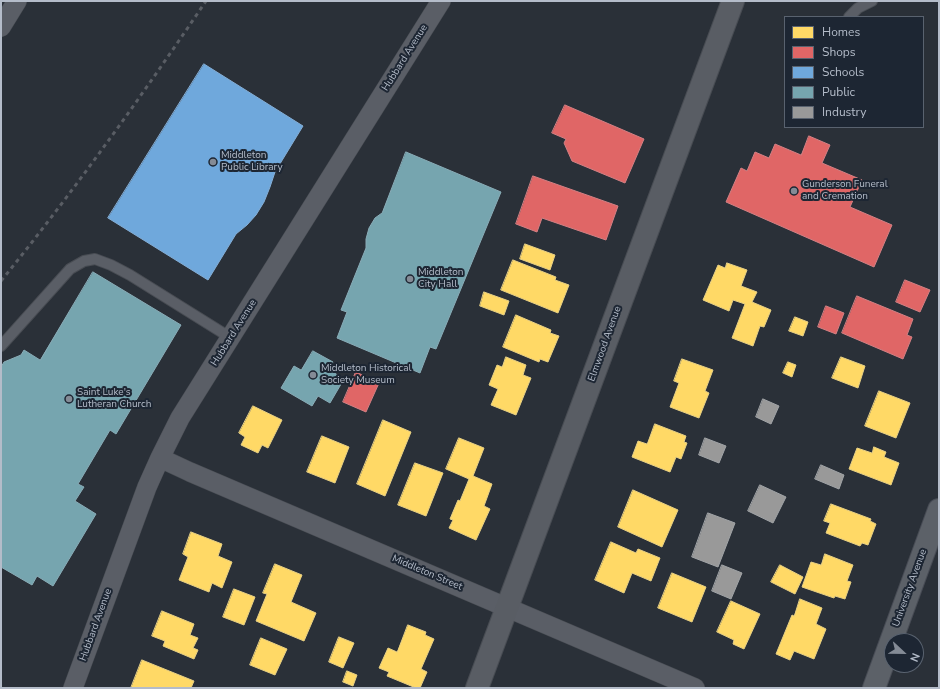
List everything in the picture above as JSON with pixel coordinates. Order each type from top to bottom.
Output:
[{"type":"main road","name":"University Avenue","points":[[874,688],[939,510]]},
{"type":"street","points":[[1,27],[17,1]]},
{"type":"street","name":"Hubbard Avenue","points":[[73,688],[147,487],[180,418],[441,1]]},
{"type":"street","name":"Elmwood Avenue","points":[[477,688],[733,1]]},
{"type":"street","name":"Middleton Street","points":[[160,458],[695,688]]},
{"type":"lane","points":[[850,16],[858,8],[872,1]]},
{"type":"lane","points":[[1,346],[70,269],[84,261],[95,259],[130,275],[231,338]]},
{"type":"building: Homes","points":[[525,244],[555,255],[550,270],[520,259]]},
{"type":"building: Homes","points":[[513,260],[556,277],[555,280],[569,285],[558,313],[501,290]]},
{"type":"building: Homes","points":[[727,263],[747,270],[741,286],[757,292],[752,302],[771,310],[764,327],[760,326],[753,346],[732,338],[745,304],[733,300],[729,311],[703,300],[718,265],[725,268]]},
{"type":"building: Homes","points":[[484,292],[509,301],[504,315],[480,306]]},
{"type":"building: Homes","points":[[516,315],[551,330],[550,333],[559,336],[548,362],[540,359],[539,362],[503,347]]},
{"type":"building: Homes","points":[[795,317],[808,322],[803,336],[789,331]]},
{"type":"building: Homes","points":[[506,357],[526,365],[523,375],[531,378],[516,415],[491,405],[498,389],[489,385],[497,365],[502,367]]},
{"type":"building: Homes","points":[[841,357],[865,366],[858,388],[832,378]]},
{"type":"building: Homes","points":[[682,359],[713,370],[705,391],[709,393],[699,418],[670,407],[679,383],[674,381]]},
{"type":"building: Homes","points":[[788,362],[796,365],[792,377],[783,373]]},
{"type":"building: Homes","points":[[879,391],[910,403],[896,438],[865,426]]},
{"type":"building: Homes","points":[[253,406],[282,420],[268,448],[262,445],[258,453],[241,445],[245,437],[239,433]]},
{"type":"building: Homes","points":[[383,420],[411,432],[385,496],[357,484]]},
{"type":"building: Homes","points":[[655,424],[686,436],[684,442],[687,443],[681,459],[676,457],[670,472],[632,457],[638,441],[647,444]]},
{"type":"building: Homes","points":[[322,436],[349,447],[335,483],[307,472]]},
{"type":"building: Homes","points":[[459,438],[484,448],[473,476],[492,484],[484,506],[490,509],[476,540],[449,528],[453,520],[450,519],[458,500],[460,501],[469,479],[446,469]]},
{"type":"building: Homes","points":[[874,447],[886,452],[884,457],[899,463],[891,485],[849,469],[857,448],[872,453]]},
{"type":"building: Homes","points":[[415,463],[443,473],[426,516],[398,505]]},
{"type":"building: Homes","points":[[633,490],[678,510],[662,547],[618,527]]},
{"type":"building: Homes","points":[[831,504],[871,519],[870,521],[876,524],[868,545],[862,543],[860,546],[826,533],[830,523],[824,521]]},
{"type":"building: Homes","points":[[191,532],[222,544],[218,556],[232,562],[222,588],[212,583],[209,592],[179,580],[188,557],[183,554]]},
{"type":"building: Homes","points":[[611,542],[636,553],[638,549],[660,558],[651,581],[632,573],[624,593],[595,580]]},
{"type":"building: Homes","points":[[825,554],[853,565],[847,581],[851,582],[845,599],[835,596],[834,598],[802,587],[811,562],[821,565]]},
{"type":"building: Homes","points":[[275,564],[302,575],[291,602],[316,613],[304,641],[256,621],[267,594],[263,593]]},
{"type":"building: Homes","points":[[780,565],[803,577],[795,594],[771,582]]},
{"type":"building: Homes","points":[[672,573],[706,587],[692,622],[658,608]]},
{"type":"building: Homes","points":[[234,589],[255,597],[244,625],[223,617]]},
{"type":"building: Homes","points":[[800,599],[822,608],[816,624],[826,629],[814,659],[794,651],[790,660],[776,654],[792,615],[794,616]]},
{"type":"building: Homes","points":[[731,601],[760,614],[744,649],[733,644],[734,640],[717,632]]},
{"type":"building: Homes","points":[[162,611],[194,624],[190,635],[198,638],[193,648],[198,650],[194,659],[163,646],[165,641],[152,636]]},
{"type":"building: Homes","points":[[408,625],[426,632],[425,635],[434,639],[421,669],[427,672],[420,688],[416,688],[387,676],[389,672],[379,668],[388,648],[397,652]]},
{"type":"building: Homes","points":[[339,637],[354,643],[343,668],[329,662]]},
{"type":"building: Homes","points":[[261,638],[287,649],[275,675],[250,665]]},
{"type":"building: Homes","points":[[142,660],[194,681],[191,688],[131,688]]},
{"type":"building: Homes","points":[[347,671],[357,675],[353,686],[343,682]]},
{"type":"building: Shops","points":[[565,105],[644,139],[625,183],[572,161],[564,143],[566,139],[552,133]]},
{"type":"building: Shops","name":"Gunderson Funeral and Cremation","points":[[809,136],[830,145],[822,163],[862,180],[850,207],[892,225],[874,267],[726,202],[741,168],[747,171],[755,152],[769,158],[775,144],[801,155]]},
{"type":"building: Shops","points":[[533,176],[618,206],[606,240],[542,218],[537,232],[516,224]]},
{"type":"building: Shops","points":[[905,280],[930,290],[920,312],[896,302]]},
{"type":"building: Shops","points":[[857,296],[913,319],[907,335],[912,337],[903,359],[842,333]]},
{"type":"building: Shops","points":[[826,306],[844,313],[836,334],[818,327]]},
{"type":"building: Shops","points":[[356,372],[379,383],[366,412],[343,402]]},
{"type":"building: Schools","name":"Middleton Public Library","points":[[204,64],[303,126],[275,172],[264,202],[256,215],[236,234],[208,280],[108,218]]},
{"type":"building: Public","name":"Middleton City Hall","points":[[406,152],[501,192],[436,349],[430,347],[420,373],[337,338],[347,312],[341,310],[366,248],[366,239],[369,228],[375,218],[382,213]]},
{"type":"building: Public","name":"Saint Luke's Lutheran Church","points":[[93,272],[181,325],[116,434],[110,430],[78,484],[84,487],[75,501],[96,514],[53,586],[37,576],[32,585],[1,567],[1,367],[4,362],[21,355],[24,350],[40,360]]},
{"type":"building: Public","name":"Middleton Historical Society Museum","points":[[313,351],[333,362],[328,369],[344,379],[330,403],[318,396],[312,406],[281,388],[294,366],[301,370]]},
{"type":"building: Industry","points":[[763,399],[779,406],[771,424],[756,417]]},
{"type":"building: Industry","points":[[705,438],[726,446],[719,463],[699,455]]},
{"type":"building: Industry","points":[[821,465],[844,475],[839,489],[815,479]]},
{"type":"building: Industry","points":[[760,485],[786,497],[773,523],[748,511]]},
{"type":"building: Industry","points":[[708,513],[735,523],[718,567],[692,557]]},
{"type":"building: Industry","points":[[722,565],[742,573],[731,599],[712,591]]},
{"type":"railway","points":[[1,281],[55,213],[157,73],[206,1]]},
{"type":"place","name":"Middleton Public Library","points":[[213,162]]},
{"type":"place","name":"Gunderson Funeral and Cremation","points":[[794,191]]},
{"type":"place","name":"Middleton City Hall","points":[[410,279]]},
{"type":"place","name":"Middleton Historical Society Museum","points":[[313,375]]},
{"type":"place","name":"Saint Luke's Lutheran Church","points":[[69,399]]}]
